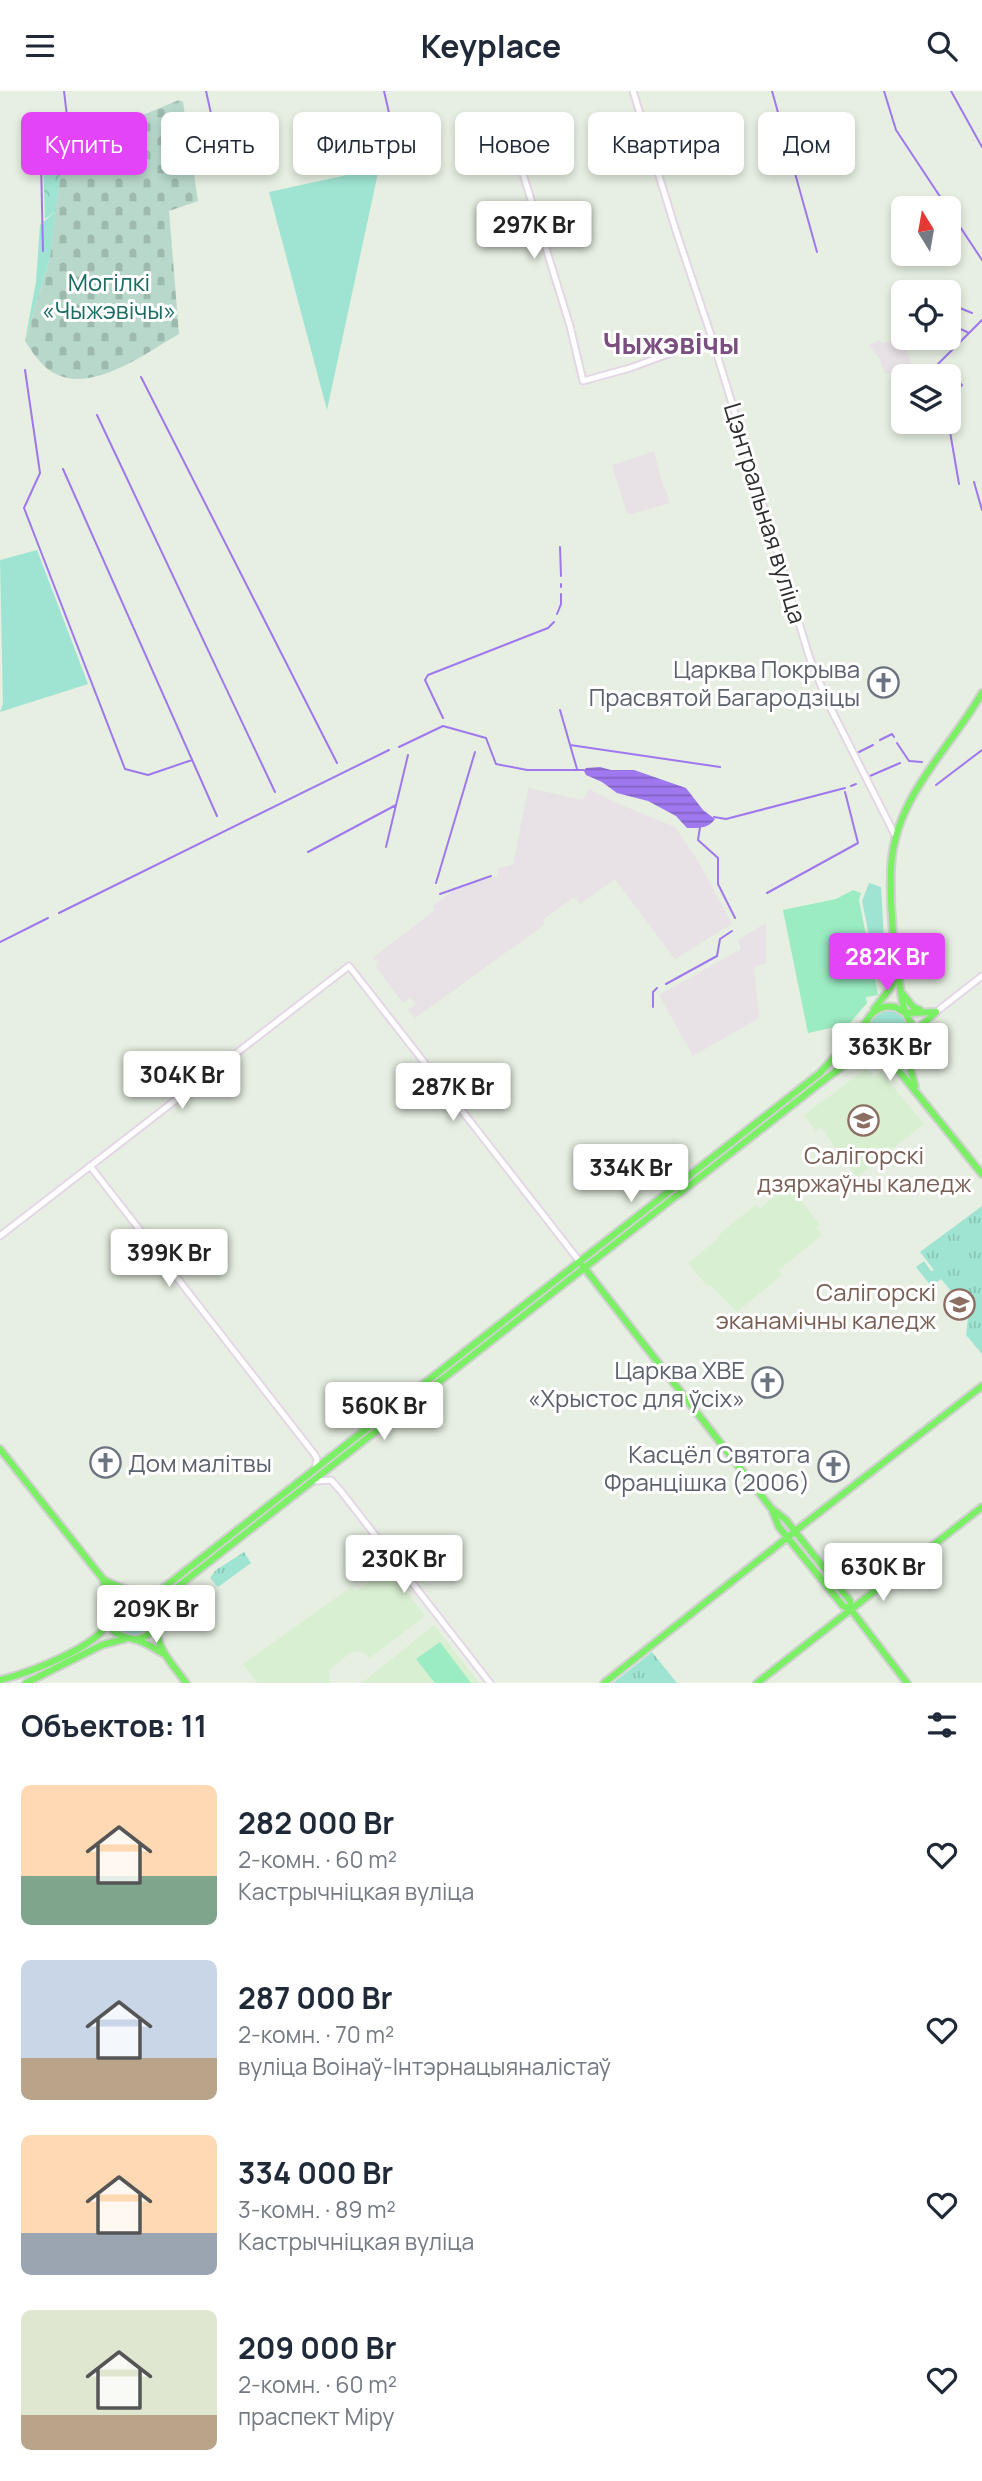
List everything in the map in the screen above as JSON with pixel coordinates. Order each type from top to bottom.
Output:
[{"type":"main road","points":[[905,1013],[898,969],[891,866],[895,835],[899,820],[912,795],[982,693]]},
{"type":"main road","points":[[875,1051],[867,1040],[869,1018],[892,986],[898,969]]},
{"type":"main road","points":[[903,993],[913,1007],[922,1011]]},
{"type":"main road","points":[[0,1449],[103,1579],[143,1595],[162,1589],[820,1073],[877,1010],[892,1006],[905,1013],[910,1019],[913,1033]]},
{"type":"main road","points":[[905,1013],[936,1012]]},
{"type":"main road","points":[[917,1091],[910,1072],[910,1042],[913,1033],[936,1012]]},
{"type":"main road","points":[[886,1055],[900,1052],[910,1042]]},
{"type":"main road","points":[[156,1614],[167,1595],[858,1055],[875,1051],[886,1055],[982,1174]]},
{"type":"main road","points":[[580,1262],[771,1508],[786,1520],[850,1601],[852,1611]]},
{"type":"main road","points":[[604,1683],[982,1386]]},
{"type":"main road","points":[[757,1683],[982,1507]]},
{"type":"main road","points":[[771,1508],[779,1527],[840,1603],[852,1611],[907,1683]]},
{"type":"main road","points":[[0,1680],[46,1664],[102,1632],[108,1621],[109,1611],[103,1579]]},
{"type":"main road","points":[[109,1611],[116,1600],[133,1593]]},
{"type":"main road","points":[[143,1595],[154,1607],[158,1639],[164,1653],[186,1683]]},
{"type":"main road","points":[[108,1621],[113,1631],[125,1639]]},
{"type":"main road","points":[[135,1640],[146,1636],[156,1623]]},
{"type":"main road","points":[[26,1683],[102,1645],[125,1639],[135,1640],[164,1653]]},
{"type":"street","name":"Цэнтральная вуліца","points":[[634,91],[810,659],[858,764],[895,835]]},
{"type":"street","points":[[523,175],[570,326],[583,381],[630,368],[712,338]]},
{"type":"street","points":[[0,1236],[349,965],[580,1262]]},
{"type":"street","points":[[936,1012],[982,976]]},
{"type":"street","points":[[90,1166],[317,1459],[315,1469]]},
{"type":"street","points":[[340,1490],[332,1471],[341,1458]]},
{"type":"street","points":[[317,1459],[328,1459]]},
{"type":"street","points":[[310,1483],[321,1479],[331,1480],[490,1683]]},
{"type":"shaded area","points":[[880,340],[882,344],[891,341],[891,350],[906,350],[912,364],[891,364],[891,372],[885,374],[880,360],[869,345]]},
{"type":"shaded area","points":[[654,451],[670,503],[627,513],[612,465]]},
{"type":"shaded area","points":[[586,768],[634,770],[686,788],[703,810],[715,819],[706,826],[687,828],[676,816],[648,801],[617,793],[586,775],[584,771]]},
{"type":"shaded area","points":[[528,788],[583,800],[589,789],[675,827],[698,861],[732,924],[675,959],[615,879],[580,904],[574,897],[544,919],[544,925],[415,1018],[408,1010],[416,1004],[410,998],[403,1003],[375,966],[378,963],[374,957],[435,910],[433,906],[452,891],[497,876],[498,868],[513,865]]},
{"type":"shaded area","points":[[766,923],[766,963],[754,967],[759,1018],[693,1056],[659,995],[741,949],[738,940]]},
{"type":"shaded area","name":"Салігорскі дзяржаўны каледж","points":[[867,1068],[874,1077],[881,1072],[924,1124],[857,1177],[820,1127],[816,1131],[804,1115]]},
{"type":"shaded area","points":[[788,1183],[820,1225],[816,1228],[822,1235],[779,1270],[782,1275],[737,1312],[710,1285],[707,1286],[688,1263],[717,1240],[735,1221],[756,1205],[760,1209],[772,1198],[771,1193]]},
{"type":"shaded area","points":[[387,1567],[425,1616],[370,1658],[365,1653],[353,1651],[330,1669],[331,1683],[257,1683],[243,1664],[351,1587],[355,1592]]},
{"type":"shaded area","points":[[434,1625],[479,1683],[362,1683]]},
{"type":"green space","name":"Могілкі «Чыжэвічы»","points":[[179,100],[183,102],[185,112],[161,112],[161,175],[194,175],[198,201],[169,211],[179,334],[116,370],[81,379],[64,377],[45,367],[25,341],[50,258],[60,175],[147,175],[147,113]]},
{"type":"green space","points":[[43,175],[60,175],[56,211],[45,219]]},
{"type":"green space","points":[[347,175],[377,175],[327,410],[269,192]]},
{"type":"green space","points":[[56,211],[50,258],[25,341],[36,282],[40,225]]},
{"type":"green space","points":[[37,550],[88,684],[0,712],[3,704],[0,560]]},
{"type":"green space","points":[[869,883],[881,887],[884,940],[872,950],[862,901]]},
{"type":"green space","points":[[853,890],[861,893],[859,900],[878,995],[866,997],[867,1003],[849,1024],[808,1033],[783,910],[836,899]]},
{"type":"green space","points":[[889,1011],[903,1017],[909,1031],[903,1045],[889,1051],[875,1045],[869,1031],[875,1017]]},
{"type":"green space","points":[[982,1206],[982,1354],[966,1335],[971,1293],[951,1291],[941,1279],[931,1286],[916,1267],[924,1261],[931,1271],[934,1270],[920,1252]]},
{"type":"green space","points":[[244,1552],[251,1563],[218,1587],[210,1578],[216,1570]]},
{"type":"green space","points":[[133,1597],[147,1603],[153,1617],[147,1631],[133,1637],[119,1631],[113,1617],[119,1603]]},
{"type":"green space","points":[[440,1642],[471,1683],[435,1683],[416,1659]]},
{"type":"green space","points":[[652,1652],[677,1683],[613,1683]]},
{"type":"waterway","points":[[43,251],[41,162],[61,148],[68,125],[64,91]]},
{"type":"waterway","points":[[206,91],[211,112]]},
{"type":"waterway","points":[[384,91],[389,112]]},
{"type":"waterway","points":[[772,91],[817,252]]},
{"type":"waterway","points":[[884,91],[896,130],[982,260]]},
{"type":"waterway","points":[[951,91],[982,147]]},
{"type":"waterway","points":[[961,308],[972,313]]},
{"type":"waterway","points":[[938,364],[982,320]]},
{"type":"waterway","points":[[961,329],[969,333]]},
{"type":"waterway","points":[[25,370],[40,473],[24,508],[125,769],[148,775],[192,760]]},
{"type":"waterway","points":[[141,377],[337,763]]},
{"type":"waterway","points":[[97,415],[275,792]]},
{"type":"waterway","points":[[950,434],[959,484]]},
{"type":"waterway","points":[[63,469],[217,816]]},
{"type":"waterway","points":[[974,482],[982,510]]},
{"type":"waterway","points":[[560,547],[561,576]]},
{"type":"waterway","points":[[557,614],[561,594]]},
{"type":"waterway","points":[[443,718],[425,680],[428,675],[548,628],[554,622]]},
{"type":"waterway","points":[[560,710],[577,769]]},
{"type":"waterway","points":[[399,747],[443,726],[486,738],[496,764],[527,770],[584,770]]},
{"type":"waterway","points":[[880,740],[892,734],[894,737]]},
{"type":"waterway","points":[[897,743],[909,761],[922,762]]},
{"type":"waterway","points":[[570,745],[720,767]]},
{"type":"waterway","points":[[859,752],[873,745]]},
{"type":"waterway","points":[[59,913],[389,750]]},
{"type":"waterway","points":[[936,785],[982,750]]},
{"type":"waterway","points":[[436,883],[475,752]]},
{"type":"waterway","points":[[386,847],[408,755]]},
{"type":"waterway","points":[[870,776],[900,763]]},
{"type":"waterway","points":[[851,786],[856,784]]},
{"type":"waterway","points":[[714,817],[726,819],[845,788]]},
{"type":"waterway","points":[[767,893],[858,843],[845,792]]},
{"type":"waterway","points":[[308,852],[396,805]]},
{"type":"waterway","points":[[700,827],[698,840],[718,858],[718,884],[735,918]]},
{"type":"waterway","points":[[440,894],[491,876]]},
{"type":"waterway","points":[[0,942],[48,918]]},
{"type":"waterway","points":[[666,984],[717,956],[720,939],[732,931]]},
{"type":"waterway","points":[[653,1007],[653,992],[657,988]]},
{"type":"place","name":"Царква Покрыва Прасвятой Багародзіцы","points":[[883,682]]},
{"type":"place","name":"Салігорскі дзяржаўны каледж","points":[[864,1120]]},
{"type":"place","name":"Салігорскі эканамічны каледж","points":[[959,1305]]},
{"type":"place","name":"Царква ХВЕ «Хрыстос для ўсіх»","points":[[768,1383]]},
{"type":"place","name":"Дом малітвы","points":[[105,1462]]},
{"type":"place","name":"Касцёл Святога Францішка (2006)","points":[[833,1467]]},
{"type":"district","name":"Чыжэвічы","points":[[671,343]]}]
